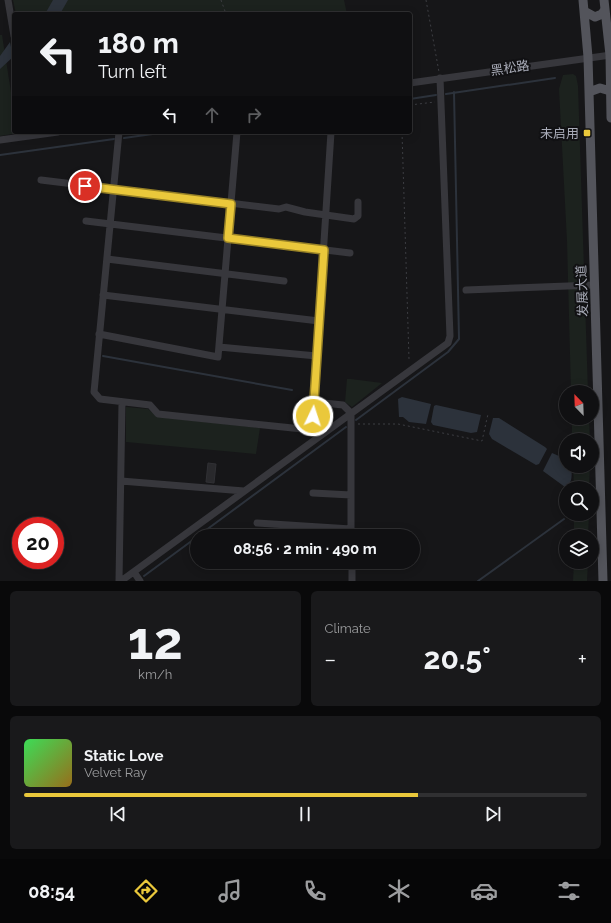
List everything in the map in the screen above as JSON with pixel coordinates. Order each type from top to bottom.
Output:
[{"type":"main road","name":"发展大道","points":[[583,0],[588,57],[603,581]]},
{"type":"main road","points":[[584,11],[596,17],[602,14],[604,4]]},
{"type":"main road","points":[[604,4],[610,55],[611,118]]},
{"type":"main road","points":[[589,92],[600,88],[610,91]]},
{"type":"street","points":[[8,0],[12,24]]},
{"type":"street","name":"黑松路","points":[[412,83],[610,55]]},
{"type":"street","points":[[120,581],[448,343],[450,336],[440,78]]},
{"type":"street","points":[[0,140],[31,134]]},
{"type":"street","points":[[119,134],[94,392],[100,399],[150,405],[158,414],[312,430],[331,134]]},
{"type":"street","points":[[100,334],[218,357],[237,134]]},
{"type":"street","points":[[41,180],[231,204],[279,208],[286,207],[354,219],[358,216],[358,202]]},
{"type":"street","points":[[86,221],[350,253]]},
{"type":"street","points":[[107,259],[284,281]]},
{"type":"street","points":[[466,290],[594,285]]},
{"type":"street","points":[[103,295],[319,321]]},
{"type":"street","points":[[219,348],[317,356]]},
{"type":"street","points":[[120,581],[122,402]]},
{"type":"street","points":[[314,402],[343,405],[351,413],[351,529]]},
{"type":"street","points":[[121,481],[244,491]]},
{"type":"street","points":[[313,493],[351,495]]},
{"type":"street","points":[[257,523],[313,529]]},
{"type":"street","points":[[352,569],[352,581]]},
{"type":"street","points":[[134,572],[140,581]]},
{"type":"path","points":[[221,0],[225,12]]},
{"type":"path","points":[[426,0],[440,78]]},
{"type":"path","points":[[412,105],[441,101]]},
{"type":"path","points":[[402,134],[409,359]]},
{"type":"path","points":[[351,424],[398,424],[482,441],[488,414]]},
{"type":"shaded area","points":[[13,0],[344,0],[347,12],[16,12]]},
{"type":"shaded area","points":[[53,0],[68,0],[61,12],[46,12]]},
{"type":"shaded area","points":[[0,35],[2,35],[12,98],[12,134],[0,136]]},
{"type":"shaded area","points":[[10,42],[12,58],[0,69],[0,56]]},
{"type":"shaded area","points":[[573,74],[576,76],[578,86],[588,385],[571,385],[567,241],[559,89],[563,75]]},
{"type":"shaded area","points":[[347,379],[382,383],[352,407],[345,402]]},
{"type":"shaded area","points":[[402,397],[431,404],[426,424],[409,422],[403,417],[399,417],[398,399]]},
{"type":"shaded area","points":[[436,405],[481,415],[477,432],[471,433],[433,425],[431,422],[434,406]]},
{"type":"shaded area","points":[[126,407],[148,409],[158,417],[260,428],[256,454],[126,442]]},
{"type":"shaded area","points":[[493,418],[499,418],[547,449],[539,464],[536,465],[492,439],[489,434]]},
{"type":"shaded area","points":[[572,425],[589,425],[590,433],[572,433]]},
{"type":"shaded area","points":[[552,453],[559,456],[559,473],[572,473],[571,481],[559,481],[559,483],[543,471]]},
{"type":"shaded area","points":[[573,473],[590,473],[589,481],[574,481]]},
{"type":"shaded area","points":[[574,521],[589,521],[588,529],[574,529]]},
{"type":"shaded area","points":[[574,569],[588,569],[587,581],[573,581]]},
{"type":"building","points":[[208,463],[216,464],[214,483],[206,482]]},
{"type":"waterway","points":[[446,94],[555,78]]},
{"type":"waterway","points":[[356,420],[448,352],[459,339],[454,92]]},
{"type":"waterway","points":[[412,99],[436,95]]},
{"type":"waterway","points":[[124,138],[153,134]]},
{"type":"waterway","points":[[0,155],[114,139]]},
{"type":"waterway","points":[[103,356],[292,390]]},
{"type":"waterway","points":[[208,529],[346,427]]},
{"type":"waterway","points":[[478,581],[561,521]]},
{"type":"waterway","points":[[144,576],[190,542]]},
{"type":"place","name":"未启用","points":[[587,133]]},
{"type":"route","points":[[85,186],[231,204],[228,238],[324,250],[313,416]]}]
